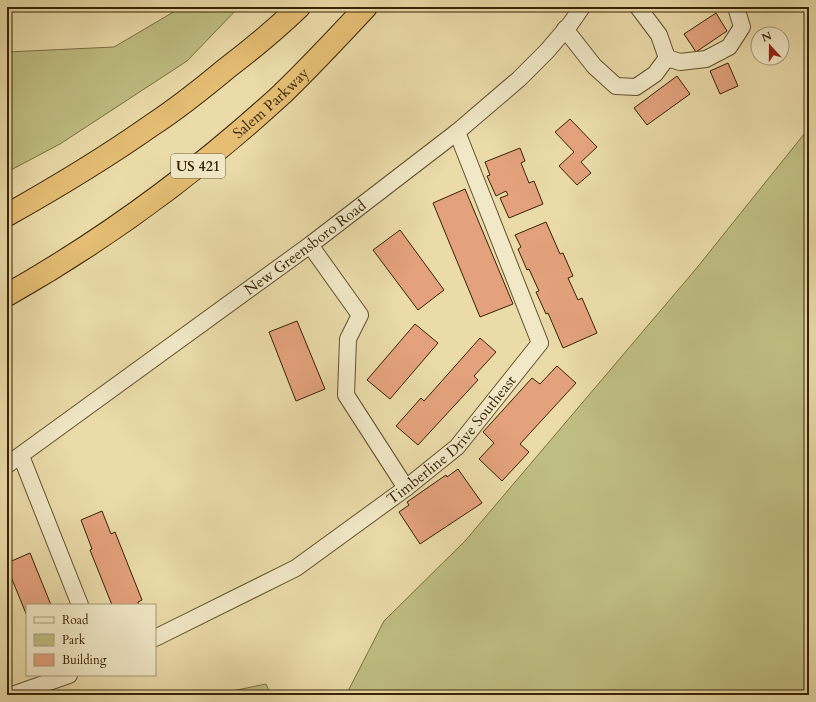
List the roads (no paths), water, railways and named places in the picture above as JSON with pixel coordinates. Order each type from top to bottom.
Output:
[{"type":"highway","points":[[7,215],[55,188],[153,125],[246,54],[299,7]]},
{"type":"highway","name":"Salem Parkway","points":[[7,295],[41,276],[92,243],[143,208],[191,172],[283,93],[366,7]]},
{"type":"street","name":"New Greensboro Road","points":[[7,465],[310,245],[457,132],[518,79],[547,51],[571,23],[582,7]]},
{"type":"street","points":[[638,7],[660,35],[667,58]]},
{"type":"street","points":[[667,58],[680,62],[706,59],[729,47],[742,27],[736,7]]},
{"type":"street","points":[[566,29],[594,66],[616,86],[636,87],[656,74],[667,58]]},
{"type":"street","name":"Timberline Drive Southeast","points":[[156,638],[296,568],[406,488],[457,446],[540,343],[457,132]]},
{"type":"street","points":[[310,245],[360,315],[348,339],[346,395],[406,488]]},
{"type":"street","points":[[21,456],[80,604]]},
{"type":"street","points":[[12,695],[66,676]]}]
